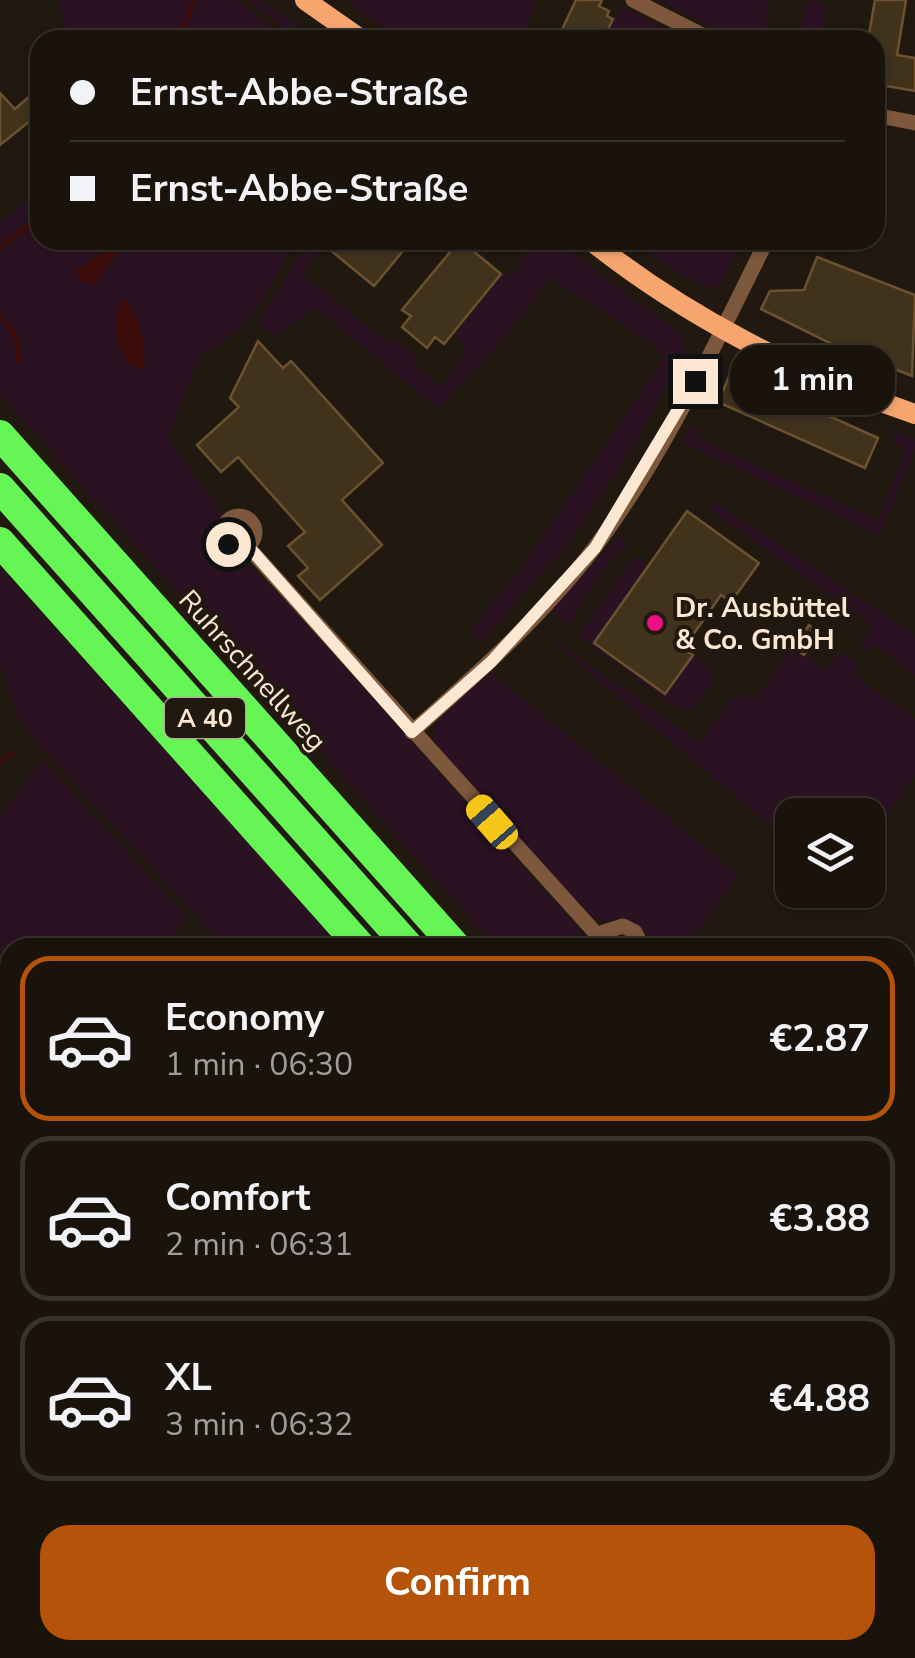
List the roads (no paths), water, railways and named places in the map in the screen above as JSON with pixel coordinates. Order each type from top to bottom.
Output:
[{"type":"highway","name":"Ruhrschnellweg","points":[[0,435],[448,938]]},
{"type":"highway","name":"A 40","points":[[0,488],[401,938]]},
{"type":"highway","points":[[0,542],[353,938]]},
{"type":"main road","points":[[305,0],[348,30]]},
{"type":"main road","points":[[605,250],[724,328],[814,374],[915,414]]},
{"type":"street","points":[[633,0],[692,30]]},
{"type":"street","points":[[885,116],[915,123]]},
{"type":"street","points":[[412,732],[491,662],[595,548],[649,464],[762,250]]},
{"type":"street","points":[[248,546],[594,938]]},
{"type":"street","points":[[602,938],[610,929],[623,926],[638,938]]},
{"type":"waterway","points":[[183,30],[194,0]]},
{"type":"waterway","points":[[0,247],[30,224]]},
{"type":"waterway","points":[[0,315],[17,339],[18,361]]},
{"type":"waterway","points":[[0,762],[11,754]]},
{"type":"place","name":"Dr. Ausbüttel & Co. GmbH","points":[[655,623]]}]
